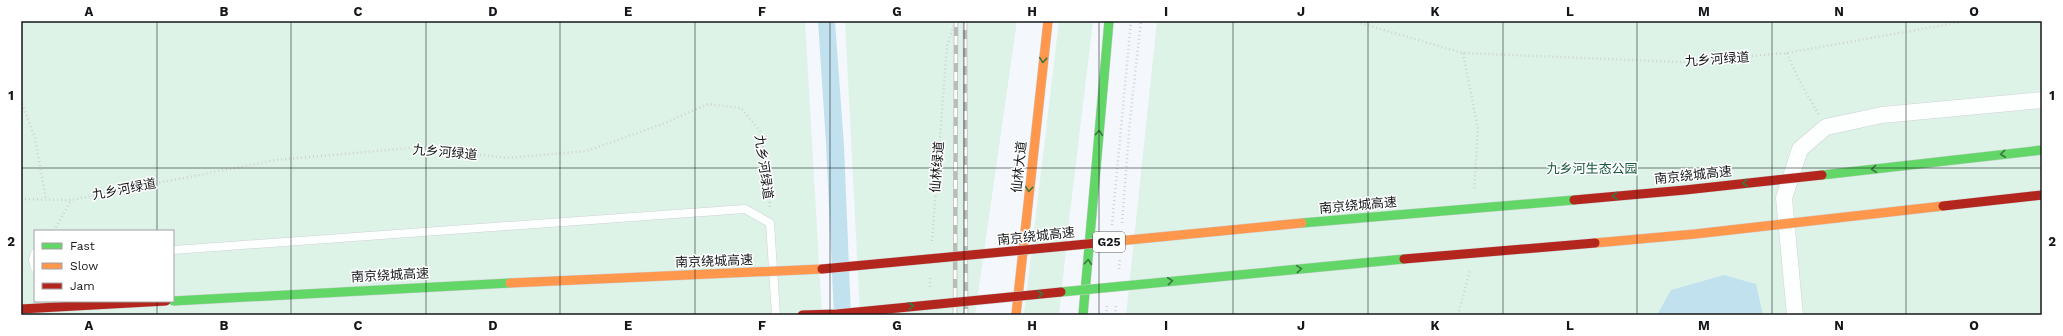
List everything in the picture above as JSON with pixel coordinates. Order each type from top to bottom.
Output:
[{"type":"main road","name":"仙林大道","points":[[1016,315],[1048,21]]},
{"type":"main road","points":[[1083,315],[1109,21]]},
{"type":"main road","name":"南京绕城高速","points":[[174,301],[408,287],[829,269],[1281,225],[1685,190],[2042,150]]},
{"type":"main road","points":[[802,315],[845,313],[1291,269],[1695,234],[2042,196]]},
{"type":"main road","points":[[21,309],[148,302]]},
{"type":"street","points":[[1795,315],[1784,198],[1800,149],[1826,128],[1882,115],[2042,100]]},
{"type":"lane","points":[[174,250],[745,208],[770,223],[776,315]]},
{"type":"path","name":"仙林绿道","points":[[932,246],[947,46],[955,21]]},
{"type":"path","points":[[1112,230],[1131,21]]},
{"type":"path","points":[[1122,231],[1130,120],[1142,21]]},
{"type":"path","name":"九乡河绿道","points":[[1353,21],[1463,53],[1680,62],[1787,53],[1967,21]]},
{"type":"path","points":[[1463,53],[1478,129],[1474,195]]},
{"type":"path","points":[[1787,53],[1826,128]]},
{"type":"path","points":[[21,100],[35,138],[46,200]]},
{"type":"path","name":"九乡河绿道","points":[[21,199],[71,200],[276,160],[422,147],[506,158],[587,151],[665,123],[708,104],[741,108],[760,131],[767,168],[770,223]]},
{"type":"path","points":[[55,230],[71,200]]},
{"type":"path","points":[[1119,271],[1120,255]]},
{"type":"path","points":[[1458,315],[1471,266]]},
{"type":"path","points":[[930,292],[931,269]]},
{"type":"path","points":[[1106,315],[1107,300]]},
{"type":"path","points":[[1115,315],[1116,303]]},
{"type":"green space","points":[[21,21],[805,21],[822,315],[21,315]]},
{"type":"green space","points":[[845,21],[1017,21],[975,315],[860,315]]},
{"type":"green space","points":[[1059,21],[1093,21],[1059,315],[1024,315]]},
{"type":"green space","name":"九乡河生态公园","points":[[1157,21],[2042,21],[2042,315],[1126,315]]},
{"type":"water","points":[[818,21],[835,21],[844,146],[851,315],[834,315],[826,143]]},
{"type":"water","points":[[1724,275],[1756,284],[1763,315],[1657,315],[1671,290]]},
{"type":"railway","points":[[955,315],[956,21]]},
{"type":"railway","points":[[965,21],[966,315]]},
{"type":"traffic: fast","points":[[1083,315],[1109,21]]},
{"type":"traffic: fast","points":[[1822,175],[2042,150]]},
{"type":"traffic: fast","points":[[1302,223],[1574,200]]},
{"type":"traffic: fast","points":[[1061,292],[1404,259]]},
{"type":"traffic: fast","points":[[174,301],[510,283]]},
{"type":"traffic: slow","points":[[1016,315],[1048,21]]},
{"type":"traffic: slow","points":[[1595,243],[1695,234],[1943,206]]},
{"type":"traffic: slow","points":[[1108,242],[1302,223]]},
{"type":"traffic: slow","points":[[510,283],[822,269]]},
{"type":"traffic: jam","points":[[1574,200],[1822,175]]},
{"type":"traffic: jam","points":[[1943,206],[2042,195]]},
{"type":"traffic: jam","points":[[822,269],[1108,242]]},
{"type":"traffic: jam","points":[[1404,259],[1595,243]]},
{"type":"traffic: jam","points":[[802,315],[837,314],[1061,292]]},
{"type":"traffic: jam","points":[[21,309],[148,302]]}]
